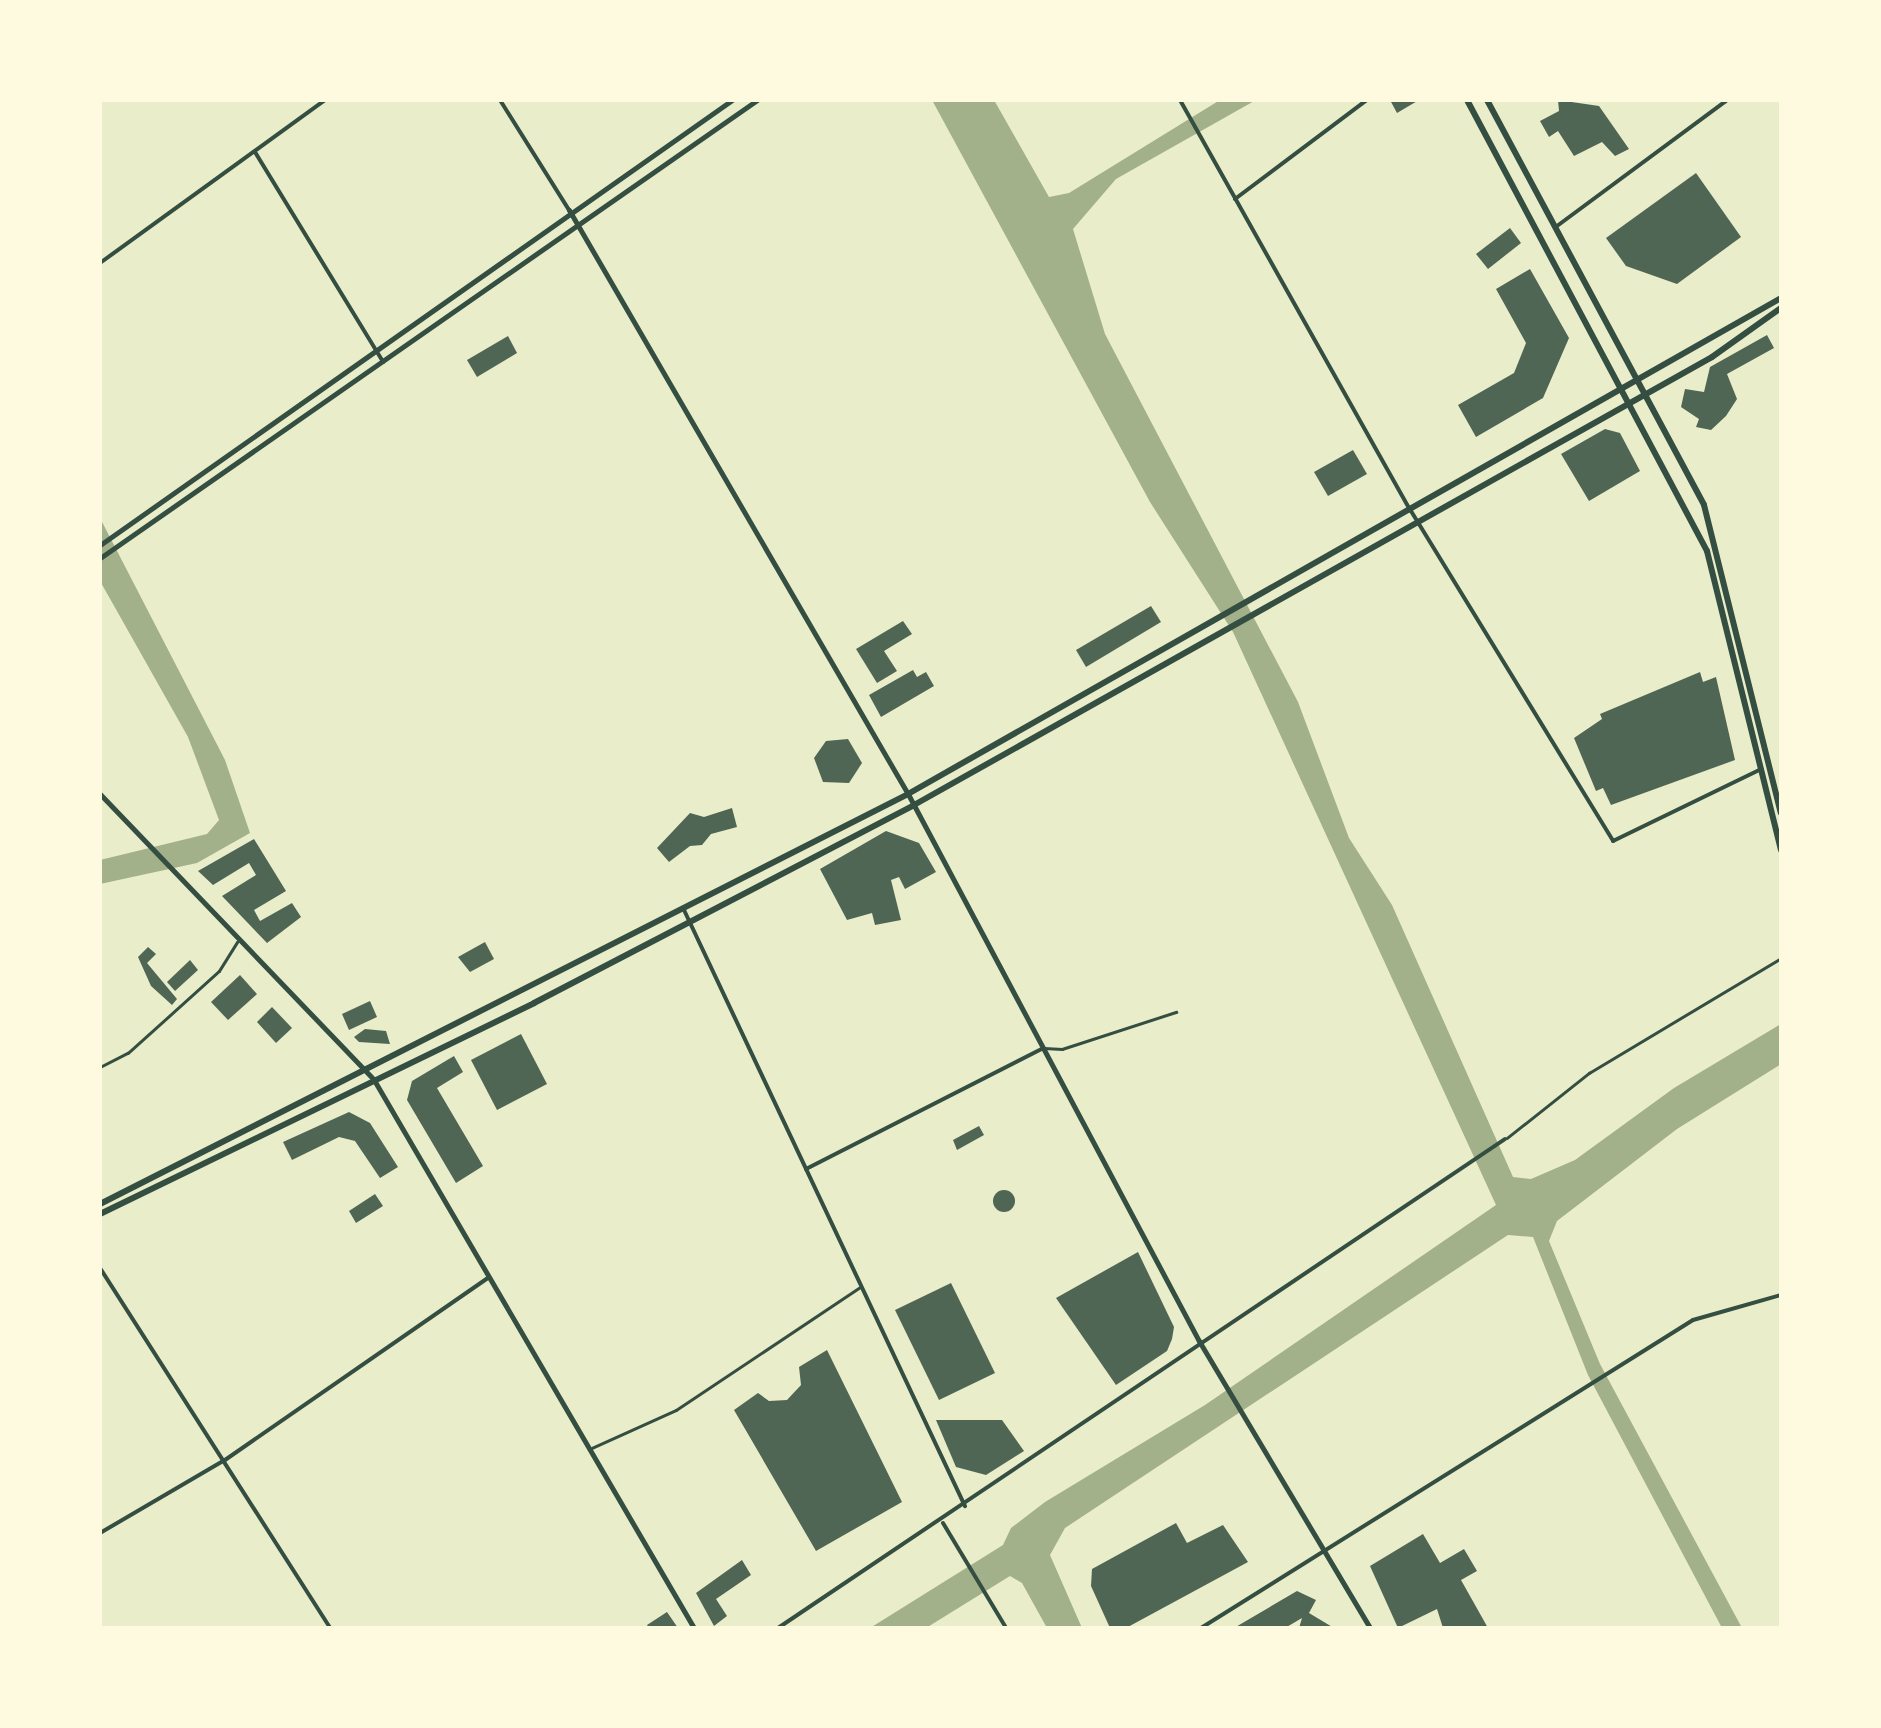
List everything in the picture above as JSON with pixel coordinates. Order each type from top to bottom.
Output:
[{"type":"main road","points":[[1467,100],[1633,402],[1707,551],[1757,770],[1781,850]]},
{"type":"main road","points":[[1487,100],[1639,380],[1718,545],[1781,813]]},
{"type":"main road","points":[[100,1204],[360,1068],[398,1056],[908,794],[1216,623],[1781,298]]},
{"type":"main road","points":[[100,1214],[690,922],[914,805],[1633,402],[1781,308]]},
{"type":"street","points":[[100,263],[324,100]]},
{"type":"street","points":[[500,100],[579,225],[908,794],[1199,1341],[1370,1628]]},
{"type":"street","points":[[100,546],[570,210],[732,100]]},
{"type":"street","points":[[100,558],[757,100]]},
{"type":"street","points":[[1180,100],[1410,511],[1613,840],[1767,766]]},
{"type":"street","points":[[1235,199],[1367,100]]},
{"type":"street","points":[[1557,226],[1727,100]]},
{"type":"street","points":[[255,152],[382,362]]},
{"type":"street","points":[[100,794],[178,881],[374,1080],[694,1628]]},
{"type":"street","points":[[684,910],[965,1506]]},
{"type":"street","points":[[806,1169],[1043,1048]]},
{"type":"street","points":[[778,1628],[943,1522],[1199,1341],[1505,1139]]},
{"type":"street","points":[[100,1268],[330,1628]]},
{"type":"street","points":[[100,1532],[225,1460],[489,1277]]},
{"type":"street","points":[[1201,1628],[1693,1320],[1781,1295]]},
{"type":"street","points":[[943,1522],[1006,1628]]},
{"type":"lane","points":[[100,1067],[128,1053],[219,972],[237,941]]},
{"type":"lane","points":[[1505,1139],[1590,1073],[1781,958]]},
{"type":"lane","points":[[1043,1048],[1062,1049],[1176,1012]]},
{"type":"lane","points":[[591,1449],[676,1410],[862,1287]]},
{"type":"shaded area","points":[[932,100],[994,100],[1049,197],[1069,193],[1220,100],[1256,100],[1116,179],[1073,229],[1105,334],[1298,702],[1349,838],[1392,905],[1513,1177],[1531,1179],[1575,1160],[1674,1088],[1781,1024],[1781,1064],[1677,1129],[1557,1221],[1549,1241],[1600,1364],[1742,1628],[1722,1628],[1588,1375],[1533,1237],[1508,1235],[1065,1528],[1050,1555],[1082,1628],[1047,1628],[1022,1583],[1010,1576],[926,1628],[870,1628],[1003,1545],[1011,1528],[1045,1502],[1205,1405],[1496,1205],[1233,632],[1150,502]]},
{"type":"shaded area","points":[[100,518],[225,760],[250,833],[197,863],[100,884],[100,860],[207,834],[219,820],[188,737],[100,581]]},
{"type":"building","points":[[1390,100],[1419,100],[1397,113]]},
{"type":"building","points":[[1558,100],[1599,106],[1629,149],[1615,156],[1602,142],[1574,156],[1558,131],[1549,137],[1540,121],[1559,111]]},
{"type":"building","points":[[1696,173],[1741,237],[1677,284],[1626,266],[1606,238]]},
{"type":"building","points":[[1510,228],[1521,243],[1488,269],[1476,254]]},
{"type":"building","points":[[1530,269],[1569,338],[1543,398],[1476,437],[1458,405],[1514,373],[1526,343],[1496,289]]},
{"type":"building","points":[[1767,335],[1774,348],[1727,374],[1737,399],[1726,416],[1711,430],[1696,427],[1699,419],[1681,407],[1685,389],[1704,392],[1710,367]]},
{"type":"building","points":[[508,336],[517,353],[477,377],[467,360]]},
{"type":"building","points":[[1605,429],[1620,433],[1640,471],[1589,501],[1561,454]]},
{"type":"building","points":[[1353,450],[1367,474],[1328,496],[1314,472]]},
{"type":"building","points":[[1151,606],[1161,622],[1086,667],[1076,650]]},
{"type":"building","points":[[903,621],[912,634],[884,651],[897,671],[877,683],[856,649]]},
{"type":"building","points":[[913,670],[917,677],[926,672],[934,686],[881,717],[869,695]]},
{"type":"building","points":[[1700,672],[1703,682],[1716,677],[1735,760],[1611,805],[1603,788],[1596,791],[1574,738],[1602,719],[1600,714]]},
{"type":"building","points":[[848,739],[862,763],[849,783],[823,782],[814,758],[826,741]]},
{"type":"building","points":[[732,808],[737,827],[711,834],[702,845],[690,846],[669,862],[657,848],[690,813],[704,817]]},
{"type":"building","points":[[886,831],[919,843],[936,872],[905,889],[899,877],[891,880],[901,920],[875,925],[872,913],[847,920],[820,869]]},
{"type":"building","points":[[254,839],[286,891],[254,910],[260,921],[292,903],[301,917],[267,943],[222,896],[256,875],[249,863],[213,885],[198,871]]},
{"type":"building","points":[[485,942],[494,959],[470,972],[458,957]]},
{"type":"building","points":[[148,947],[156,954],[147,963],[177,999],[172,1005],[151,986],[138,957]]},
{"type":"building","points":[[190,960],[198,970],[175,991],[167,982]]},
{"type":"building","points":[[240,975],[257,994],[228,1020],[211,1002]]},
{"type":"building","points":[[370,1001],[377,1017],[349,1030],[342,1014]]},
{"type":"building","points":[[272,1007],[292,1028],[276,1043],[257,1022]]},
{"type":"building","points":[[365,1029],[386,1031],[390,1044],[359,1042],[354,1037]]},
{"type":"building","points":[[521,1034],[547,1084],[497,1110],[471,1060]]},
{"type":"building","points":[[454,1056],[463,1072],[437,1088],[483,1166],[456,1183],[407,1100],[412,1081]]},
{"type":"building","points":[[349,1112],[370,1123],[398,1167],[380,1178],[355,1141],[339,1137],[292,1160],[283,1142]]},
{"type":"building","points":[[979,1126],[984,1135],[957,1150],[953,1140]]},
{"type":"building","points":[[1004,1190],[1012,1193],[1012,1209],[1004,1212],[996,1209],[993,1201],[996,1193]]},
{"type":"building","points":[[375,1194],[383,1206],[356,1223],[349,1211]]},
{"type":"building","points":[[1138,1252],[1174,1327],[1167,1351],[1116,1385],[1056,1298]]},
{"type":"building","points":[[951,1283],[995,1373],[939,1400],[895,1310]]},
{"type":"building","points":[[827,1350],[902,1502],[816,1551],[734,1410],[758,1393],[769,1401],[787,1400],[801,1385],[799,1367]]},
{"type":"building","points":[[936,1420],[1002,1420],[1024,1451],[986,1475],[956,1467]]},
{"type":"building","points":[[1176,1523],[1187,1543],[1223,1525],[1248,1562],[1126,1628],[1110,1628],[1091,1586],[1092,1569]]},
{"type":"building","points":[[1423,1534],[1440,1563],[1464,1549],[1477,1571],[1461,1580],[1488,1628],[1443,1628],[1437,1609],[1398,1628],[1370,1566]]},
{"type":"building","points":[[742,1560],[751,1575],[716,1599],[727,1616],[714,1626],[696,1593]]},
{"type":"building","points":[[1297,1591],[1316,1600],[1309,1613],[1334,1628],[1299,1628],[1302,1618],[1285,1628],[1234,1628]]},
{"type":"building","points":[[667,1612],[678,1628],[649,1628],[647,1625]]}]
